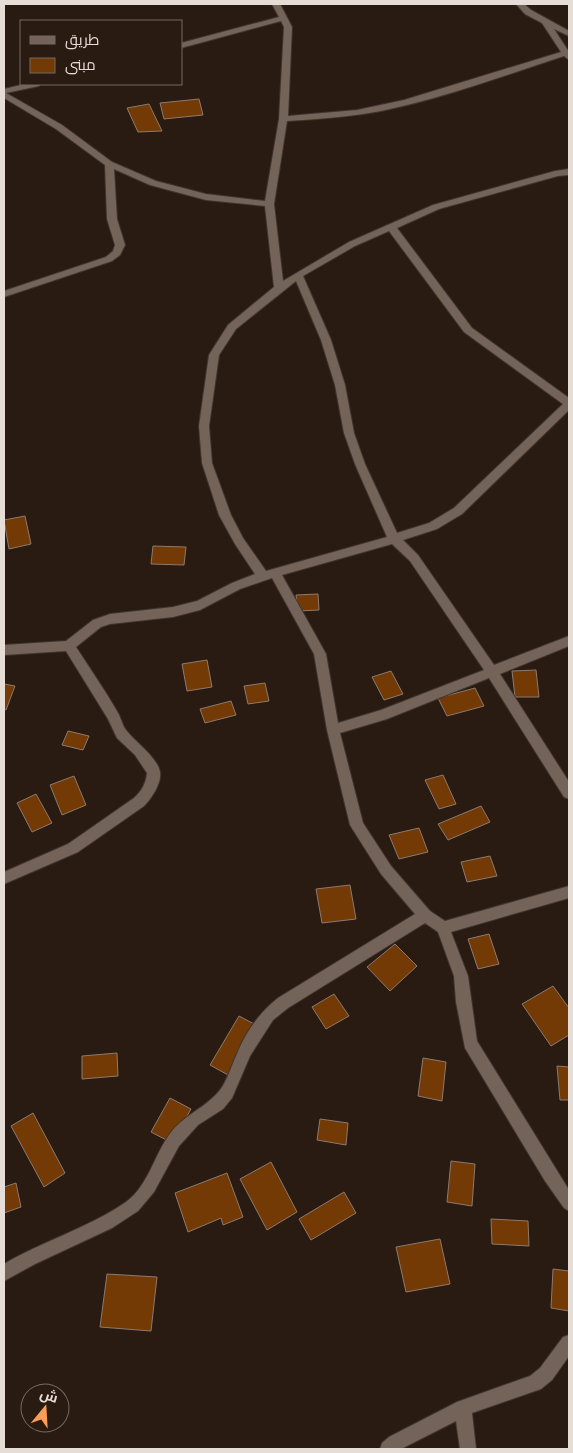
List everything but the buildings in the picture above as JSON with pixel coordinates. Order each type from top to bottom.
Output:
[{"type":"street","points":[[276,4],[288,27],[283,119],[269,204],[280,288]]},
{"type":"street","points":[[520,4],[528,12],[569,34]]},
{"type":"street","points":[[182,46],[283,18]]},
{"type":"street","points":[[283,119],[343,115],[383,108],[567,56],[544,21]]},
{"type":"street","points":[[4,93],[32,85]]},
{"type":"street","points":[[4,93],[59,127],[108,164],[153,183],[206,197],[269,204]]},
{"type":"street","points":[[4,294],[109,259],[117,253],[120,245],[112,219],[108,164]]},
{"type":"street","points":[[569,172],[558,173],[436,207],[352,244],[298,275],[232,327],[214,355],[204,426],[208,463],[225,515],[239,542],[269,574],[320,654],[333,730],[357,825],[386,870],[425,915],[443,928],[461,976],[462,1002],[470,1043],[550,1176],[569,1203]]},
{"type":"street","points":[[4,650],[69,646],[98,623],[110,619],[173,612],[200,605],[236,586],[269,574],[394,539],[433,526],[458,511],[569,403],[468,330],[392,227]]},
{"type":"street","points":[[298,275],[326,340],[340,385],[349,432],[360,464],[394,539],[414,558],[492,672],[569,793]]},
{"type":"street","points":[[333,730],[383,715],[569,641]]},
{"type":"street","points":[[4,878],[73,848],[139,802],[145,796],[153,780],[154,772],[149,763],[121,734],[113,716],[69,646]]},
{"type":"street","points":[[443,928],[569,892]]},
{"type":"street","points":[[4,1273],[28,1258],[106,1222],[133,1206],[149,1187],[179,1134],[193,1120],[218,1104],[227,1094],[245,1051],[268,1015],[283,1003],[425,915]]},
{"type":"street","points":[[388,1449],[463,1408],[536,1383],[546,1374],[569,1343]]},
{"type":"street","points":[[463,1408],[468,1449]]}]
